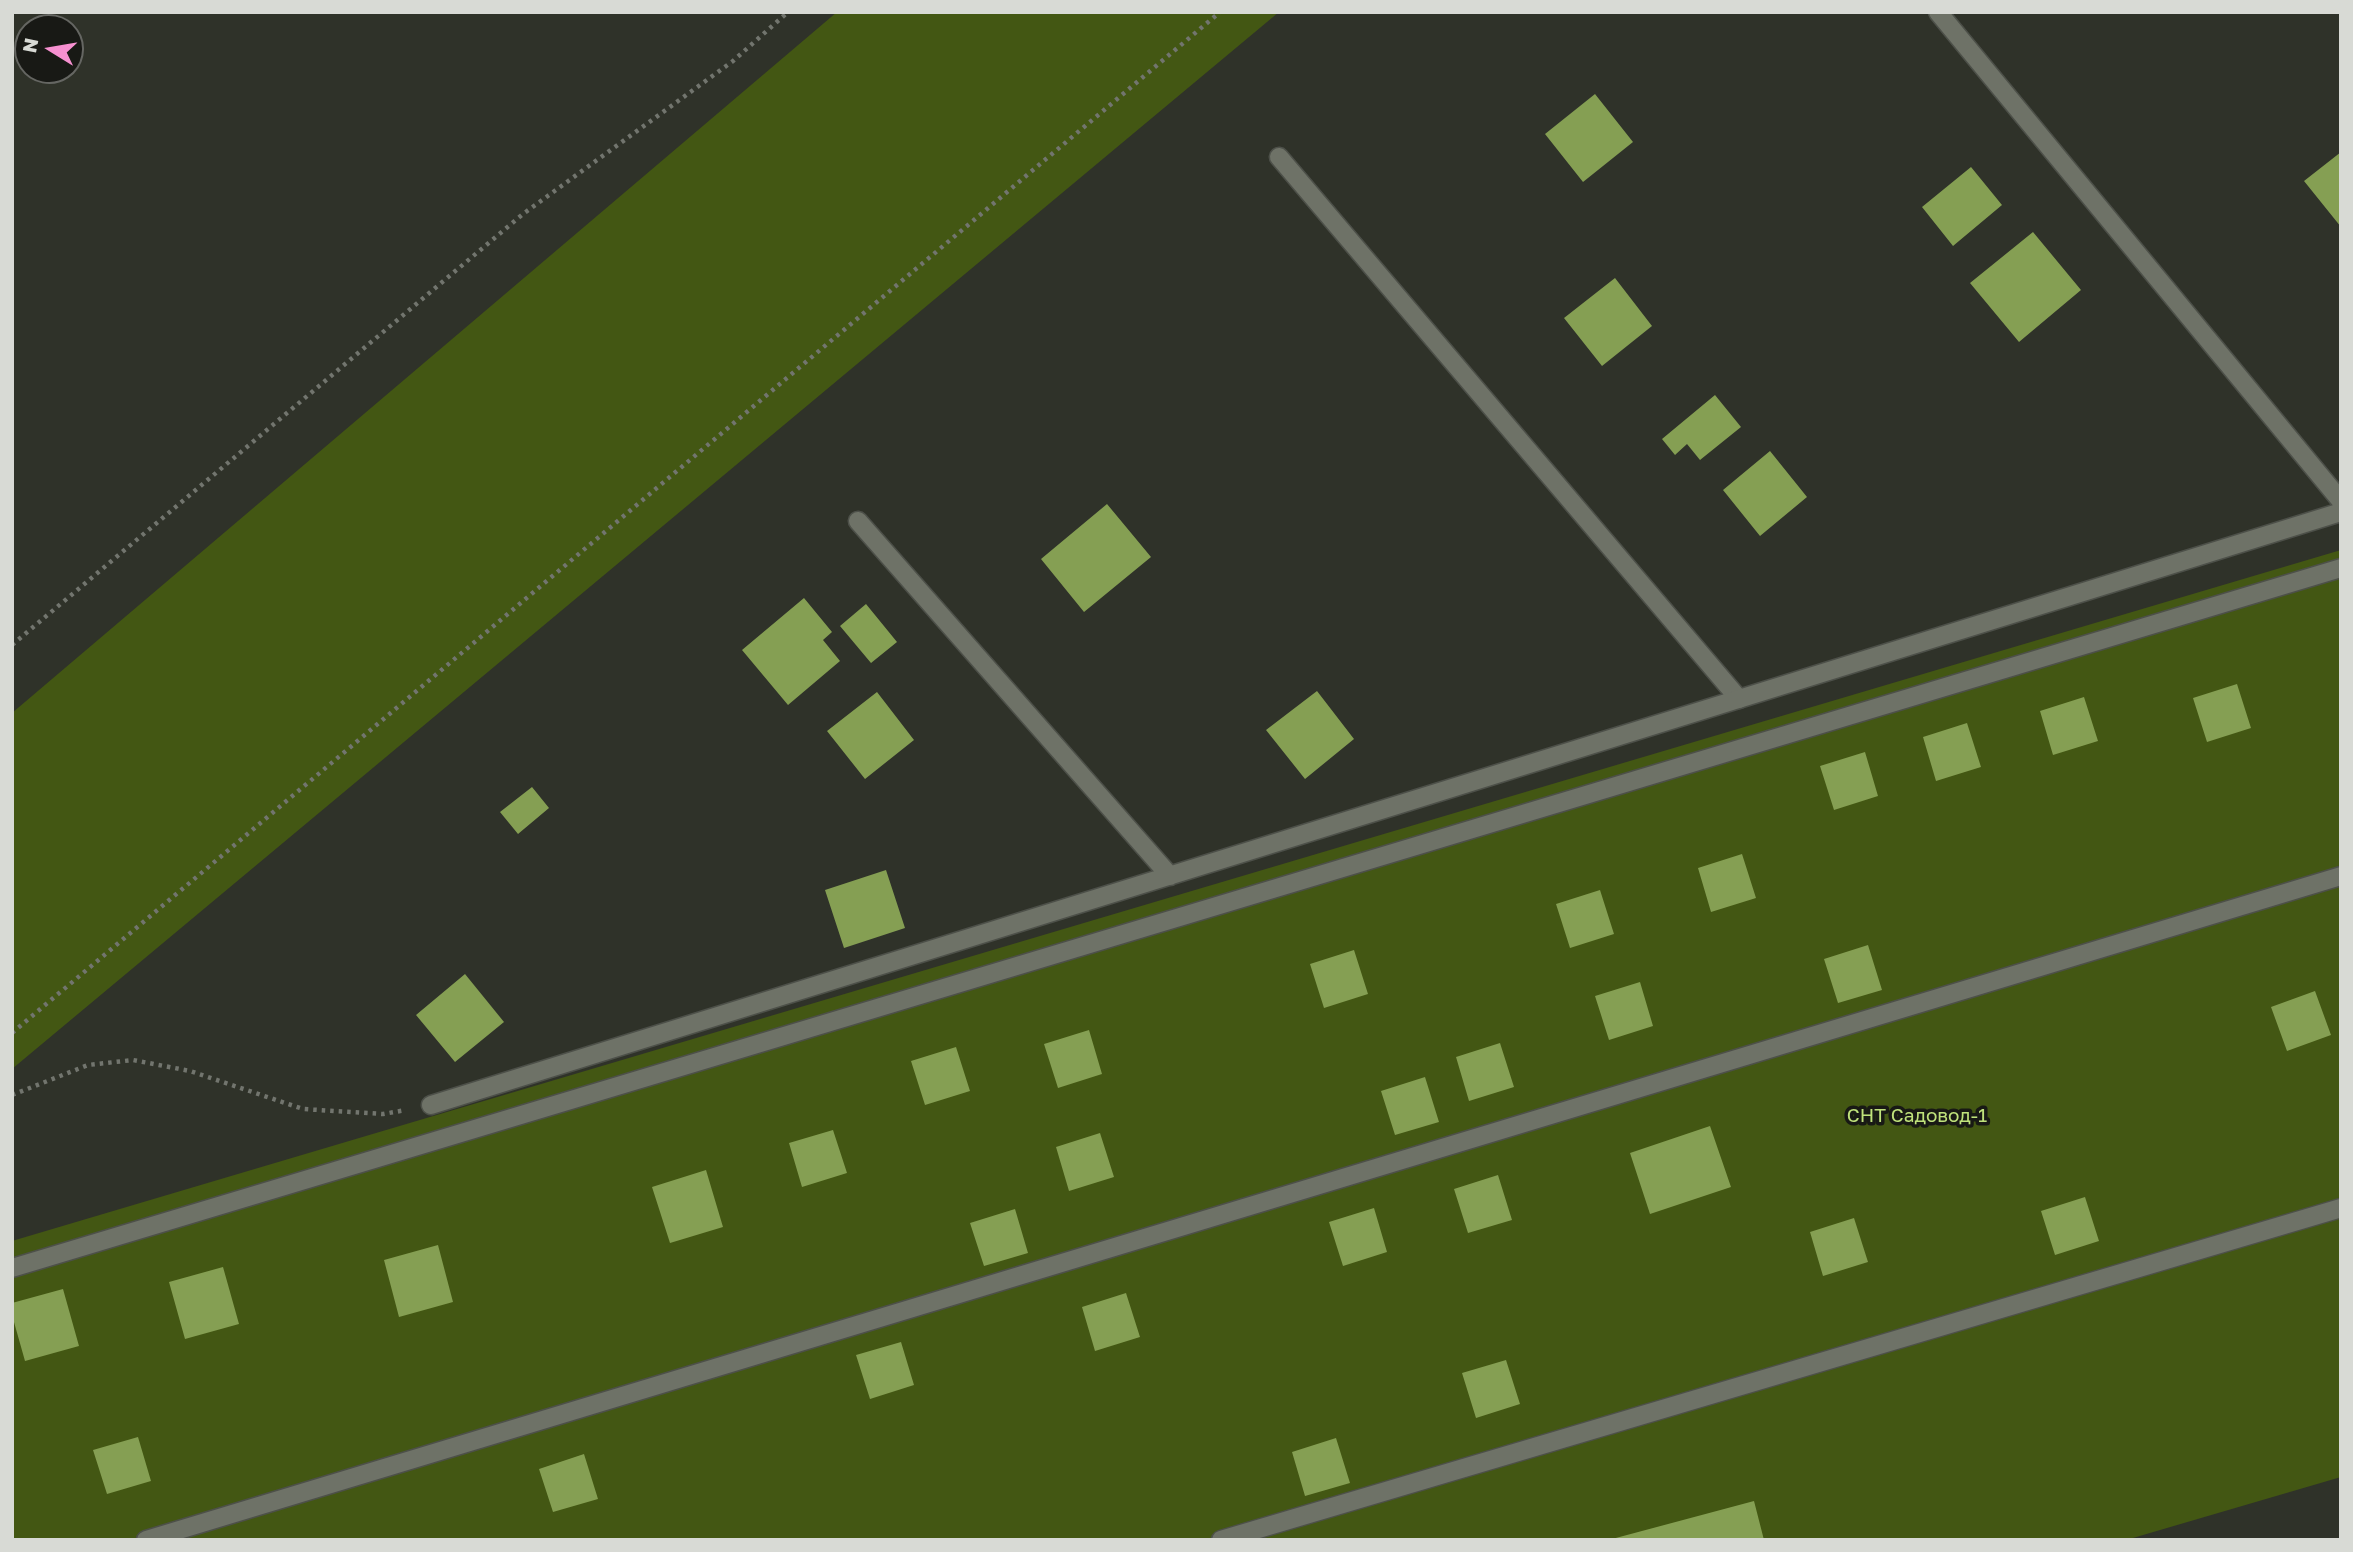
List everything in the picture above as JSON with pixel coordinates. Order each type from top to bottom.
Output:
[{"type":"street","points":[[1938,12],[2341,501]]},
{"type":"street","points":[[1279,157],[1739,699]]},
{"type":"street","points":[[431,1105],[2341,512]]},
{"type":"street","points":[[858,521],[1170,876]]},
{"type":"street","points":[[12,1268],[2341,568]]},
{"type":"street","points":[[146,1540],[2341,876]]},
{"type":"street","points":[[1221,1540],[2341,1208]]},
{"type":"path","points":[[12,645],[523,214],[733,61],[788,12]]},
{"type":"path","points":[[12,1033],[1220,12]]},
{"type":"path","points":[[12,1095],[88,1065],[133,1060],[190,1071],[303,1109],[383,1114],[431,1105]]},
{"type":"green space","points":[[837,12],[1279,12],[12,1069],[12,713]]},
{"type":"green space","name":"СНТ Садовод-1","points":[[2341,550],[2341,1477],[2126,1540],[12,1540],[12,1241]]},
{"type":"building","points":[[1595,94],[1633,142],[1583,182],[1545,134]]},
{"type":"building","points":[[2341,152],[2341,227],[2304,181]]},
{"type":"building","points":[[1971,167],[2002,205],[1953,246],[1922,207]]},
{"type":"building","points":[[2033,232],[2081,290],[2019,342],[1970,283]]},
{"type":"building","points":[[1615,278],[1652,326],[1602,366],[1564,318]]},
{"type":"building","points":[[1715,395],[1741,427],[1700,460],[1687,444],[1675,455],[1662,439]]},
{"type":"building","points":[[1770,451],[1807,497],[1760,536],[1723,490]]},
{"type":"building","points":[[1107,504],[1151,557],[1084,612],[1041,559]]},
{"type":"building","points":[[804,598],[832,632],[823,640],[840,661],[788,705],[742,650]]},
{"type":"building","points":[[866,604],[897,642],[871,663],[840,626]]},
{"type":"building","points":[[2237,684],[2251,728],[2207,742],[2193,698]]},
{"type":"building","points":[[1317,691],[1354,739],[1305,779],[1266,730]]},
{"type":"building","points":[[877,692],[914,740],[865,779],[827,731]]},
{"type":"building","points":[[2084,697],[2098,741],[2053,755],[2040,711]]},
{"type":"building","points":[[1967,723],[1981,767],[1936,781],[1923,737]]},
{"type":"building","points":[[1865,752],[1878,796],[1834,810],[1820,766]]},
{"type":"building","points":[[532,787],[549,808],[518,834],[500,812]]},
{"type":"building","points":[[1742,854],[1756,898],[1711,912],[1698,868]]},
{"type":"building","points":[[886,870],[905,928],[844,948],[825,890]]},
{"type":"building","points":[[1600,890],[1614,934],[1570,948],[1556,904]]},
{"type":"building","points":[[1868,945],[1882,990],[1838,1003],[1824,959]]},
{"type":"building","points":[[1354,950],[1368,994],[1324,1008],[1310,964]]},
{"type":"building","points":[[465,974],[504,1022],[455,1062],[416,1015]]},
{"type":"building","points":[[1640,982],[1653,1026],[1609,1040],[1595,996]]},
{"type":"building","points":[[2315,991],[2331,1035],[2287,1051],[2271,1007]]},
{"type":"building","points":[[1089,1030],[1102,1074],[1058,1088],[1044,1044]]},
{"type":"building","points":[[1500,1043],[1514,1087],[1469,1101],[1456,1057]]},
{"type":"building","points":[[956,1047],[970,1091],[925,1105],[911,1061]]},
{"type":"building","points":[[1425,1077],[1439,1122],[1395,1135],[1381,1091]]},
{"type":"building","points":[[1710,1126],[1731,1187],[1650,1214],[1630,1153]]},
{"type":"building","points":[[833,1130],[847,1173],[802,1187],[789,1143]]},
{"type":"building","points":[[1100,1133],[1114,1177],[1069,1191],[1056,1147]]},
{"type":"building","points":[[706,1170],[723,1227],[670,1243],[652,1187]]},
{"type":"building","points":[[1498,1175],[1512,1220],[1468,1233],[1454,1189]]},
{"type":"building","points":[[2085,1197],[2099,1241],[2055,1255],[2041,1211]]},
{"type":"building","points":[[1374,1208],[1387,1252],[1343,1266],[1329,1222]]},
{"type":"building","points":[[1015,1209],[1028,1253],[984,1266],[970,1223]]},
{"type":"building","points":[[1854,1218],[1868,1262],[1823,1276],[1810,1232]]},
{"type":"building","points":[[438,1245],[453,1302],[399,1317],[384,1260]]},
{"type":"building","points":[[223,1267],[239,1324],[185,1339],[169,1282]]},
{"type":"building","points":[[63,1289],[79,1346],[25,1361],[12,1315],[12,1303]]},
{"type":"building","points":[[1126,1293],[1140,1337],[1095,1351],[1082,1307]]},
{"type":"building","points":[[901,1342],[914,1385],[870,1399],[856,1355]]},
{"type":"building","points":[[1506,1360],[1520,1404],[1476,1418],[1462,1373]]},
{"type":"building","points":[[138,1437],[151,1481],[107,1494],[93,1450]]},
{"type":"building","points":[[1336,1438],[1350,1483],[1305,1496],[1292,1452]]},
{"type":"building","points":[[584,1454],[598,1499],[553,1512],[539,1469]]},
{"type":"building","points":[[1754,1501],[1764,1540],[1612,1540],[1612,1539]]}]
